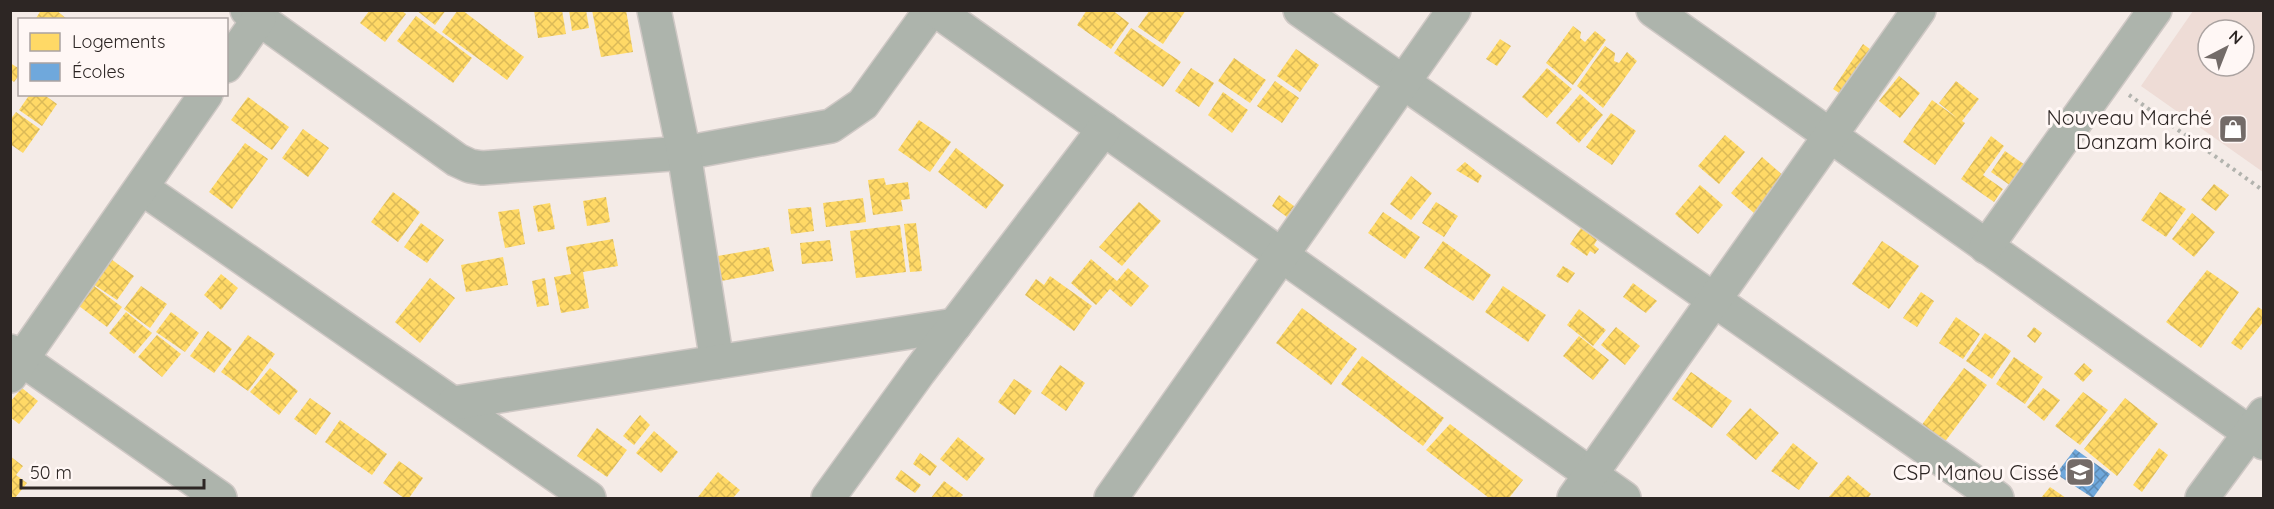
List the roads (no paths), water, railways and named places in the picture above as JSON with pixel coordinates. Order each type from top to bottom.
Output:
[{"type":"street","points":[[654,10],[684,153],[717,362]]},
{"type":"street","points":[[228,62],[253,15],[457,160],[470,166],[482,168],[684,153],[831,126],[849,116],[863,104],[931,10]]},
{"type":"street","points":[[936,10],[1282,256],[1583,487],[1624,498]]},
{"type":"street","points":[[1299,10],[1997,498]]},
{"type":"street","points":[[1111,498],[1454,10]]},
{"type":"street","points":[[1653,10],[1687,20],[1831,136],[1986,247],[2259,430],[2202,498]]},
{"type":"street","points":[[1583,487],[1919,10]]},
{"type":"street","points":[[1986,247],[2155,10]]},
{"type":"street","points":[[206,96],[142,188],[15,362],[207,495]]},
{"type":"street","points":[[828,498],[955,325],[1104,129]]},
{"type":"street","points":[[142,188],[589,498]]},
{"type":"street","points":[[454,403],[955,325]]},
{"type":"place","name":"Nouveau Marché Danzam koira","points":[[2233,129]]},
{"type":"place","name":"CSP Manou Cissé","points":[[2080,472]]}]
